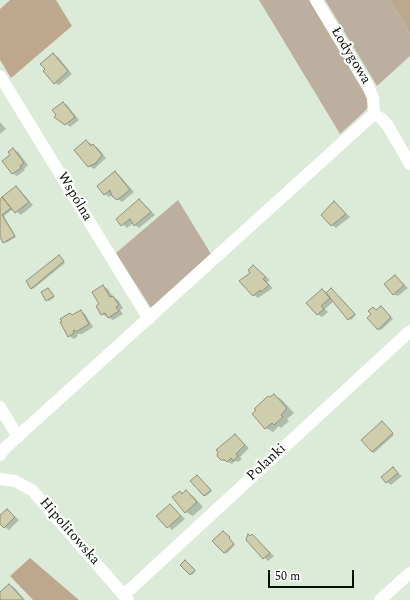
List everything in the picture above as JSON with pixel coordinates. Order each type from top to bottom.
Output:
[{"type":"street","name":"Łodygowa","points":[[316,0],[368,86],[373,98],[374,114]]},
{"type":"street","name":"Wspólna","points":[[0,76],[149,319]]},
{"type":"street","points":[[0,455],[18,436],[374,114],[382,118],[388,126],[410,164]]},
{"type":"street","name":"Polanki","points":[[126,597],[410,331]]},
{"type":"street","points":[[0,407],[18,436]]},
{"type":"street","name":"Hipolitowska","points":[[0,479],[15,481],[32,490],[126,597]]},
{"type":"street","points":[[380,600],[410,573]]},
{"type":"shaded area","points":[[10,0],[56,0],[72,26],[11,78],[0,60],[0,9]]},
{"type":"shaded area","points":[[259,0],[309,0],[368,99],[368,107],[364,112],[340,134]]},
{"type":"shaded area","points":[[325,0],[390,0],[410,33],[410,56],[377,86]]},
{"type":"shaded area","points":[[390,0],[410,0],[410,33]]},
{"type":"shaded area","points":[[178,200],[211,254],[151,308],[116,253]]},
{"type":"shaded area","points":[[30,558],[79,600],[33,600],[10,576]]},
{"type":"building","points":[[53,53],[68,71],[54,84],[43,71],[45,69],[40,64]]},
{"type":"building","points":[[63,102],[75,117],[65,125],[54,117],[56,115],[52,110]]},
{"type":"building","points":[[86,140],[91,146],[93,144],[102,155],[96,163],[88,167],[74,150]]},
{"type":"building","points":[[13,148],[24,163],[20,166],[21,168],[12,174],[2,161],[10,155],[8,152]]},
{"type":"building","points":[[115,171],[130,190],[117,200],[112,196],[110,190],[104,195],[97,186]]},
{"type":"building","points":[[16,186],[29,202],[15,213],[2,197]]},
{"type":"building","points":[[2,197],[11,208],[2,215],[15,236],[3,243],[0,237],[0,199]]},
{"type":"building","points":[[139,199],[151,212],[134,226],[130,219],[121,226],[116,219]]},
{"type":"building","points":[[334,201],[346,214],[331,226],[321,215]]},
{"type":"building","points":[[59,255],[64,261],[31,289],[26,281]]},
{"type":"building","points":[[253,265],[266,277],[263,279],[269,285],[261,292],[260,290],[253,296],[239,281],[250,273],[248,270]]},
{"type":"building","points":[[395,275],[404,285],[393,295],[384,284]]},
{"type":"building","points":[[103,285],[110,297],[113,296],[119,305],[116,307],[119,311],[108,318],[105,313],[101,315],[96,306],[99,304],[92,292]]},
{"type":"building","points":[[48,288],[54,296],[46,301],[41,292]]},
{"type":"building","points":[[331,288],[355,314],[348,320],[326,293]]},
{"type":"building","points":[[322,289],[330,298],[321,306],[324,309],[317,315],[306,303]]},
{"type":"building","points":[[381,306],[391,317],[378,330],[367,318],[371,314],[368,311],[373,307],[376,310]]},
{"type":"building","points":[[81,310],[89,324],[76,332],[75,330],[73,331],[74,333],[68,337],[60,322],[62,321],[60,319],[70,313],[72,315]]},
{"type":"building","points":[[274,394],[287,408],[281,415],[283,417],[274,425],[272,423],[265,429],[252,414],[256,410],[254,409],[268,396],[270,397]]},
{"type":"building","points":[[382,421],[393,433],[372,452],[361,440]]},
{"type":"building","points":[[235,434],[245,445],[236,454],[238,456],[233,461],[231,458],[227,462],[225,460],[221,460],[217,456],[218,452],[216,450]]},
{"type":"building","points":[[393,467],[398,473],[386,483],[381,477]]},
{"type":"building","points":[[197,475],[211,490],[204,496],[190,481]]},
{"type":"building","points":[[186,490],[197,502],[185,513],[172,497],[180,491],[182,494]]},
{"type":"building","points":[[170,504],[181,516],[167,528],[156,516]]},
{"type":"building","points":[[7,509],[15,517],[4,528],[0,524],[0,515]]},
{"type":"building","points":[[223,531],[230,537],[229,538],[234,544],[224,553],[212,541]]},
{"type":"building","points":[[248,534],[250,536],[252,534],[270,553],[263,559],[246,540]]},
{"type":"building","points":[[185,560],[195,570],[190,575],[180,565]]},
{"type":"building","points":[[9,584],[23,599],[22,600],[0,600],[0,592]]}]
